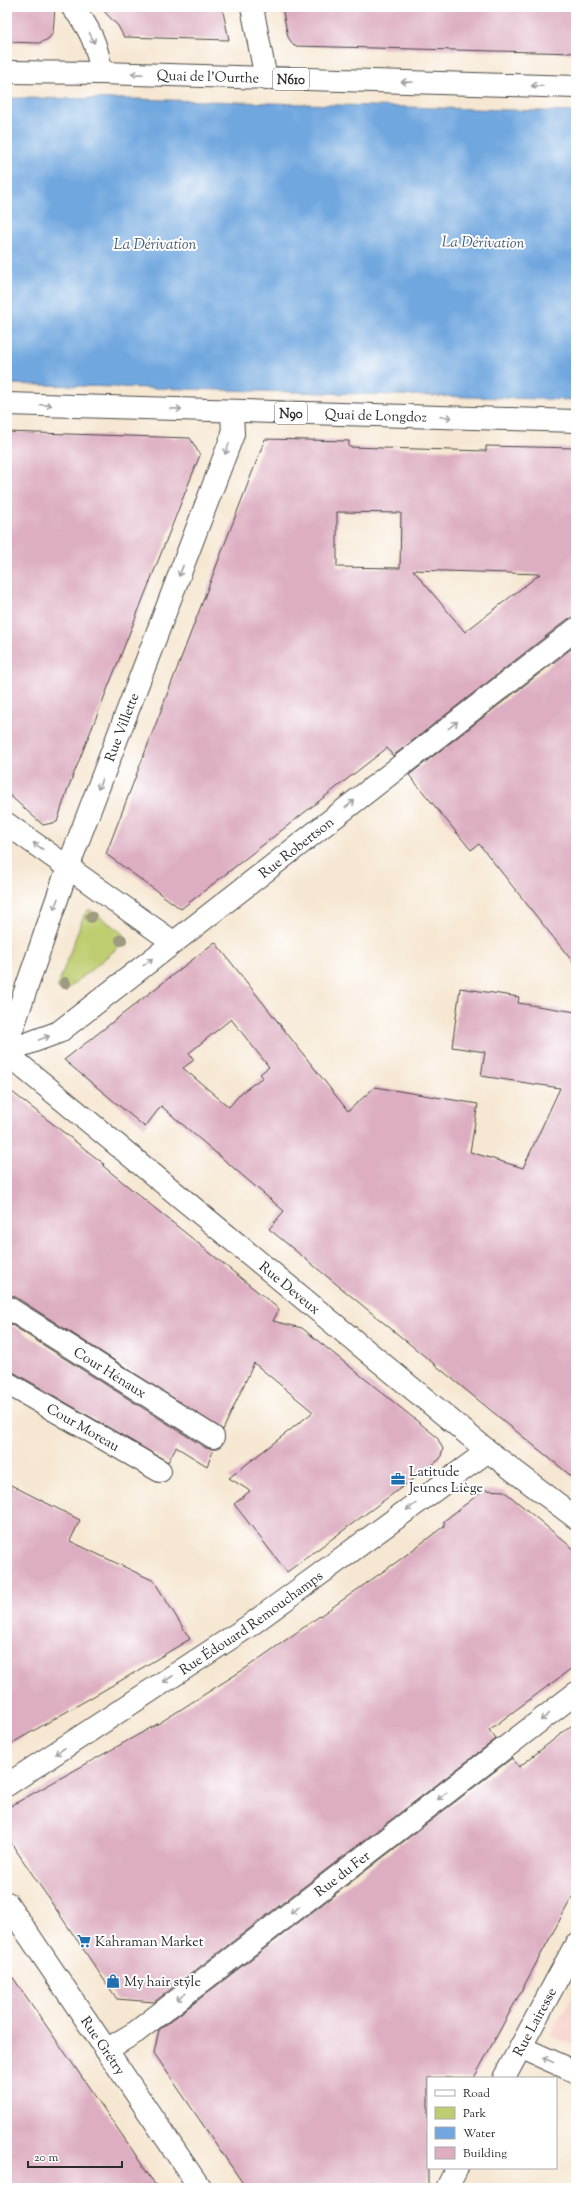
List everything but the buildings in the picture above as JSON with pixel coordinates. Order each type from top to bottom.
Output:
[{"type":"street","points":[[72,7],[83,19],[98,50],[101,73]]},
{"type":"street","points":[[252,7],[266,79]]},
{"type":"street","name":"Quai de l'Ourthe","points":[[7,72],[101,73],[576,87]]},
{"type":"street","name":"Quai de Longdoz","points":[[7,404],[576,421]]},
{"type":"street","name":"Rue Villette","points":[[7,1044],[68,867],[233,434],[232,411]]},
{"type":"street","name":"Rue Robertson","points":[[7,1051],[59,1032],[576,628]]},
{"type":"street","points":[[7,824],[173,942]]},
{"type":"street","name":"Rue Deveux","points":[[7,1054],[488,1451],[576,1518]]},
{"type":"street","name":"Cour Hénaux","points":[[7,1307],[213,1437]]},
{"type":"street","name":"Cour Moreau","points":[[7,1383],[160,1471]]},
{"type":"street","name":"Rue Édouard Remouchamps","points":[[7,1786],[249,1626],[488,1451]]},
{"type":"street","name":"Rue du Fer","points":[[106,2050],[136,2032],[576,1693]]},
{"type":"street","name":"Rue Grétry","points":[[7,1903],[200,2188]]},
{"type":"street","name":"Rue Lairesse","points":[[505,2077],[576,1944]]},
{"type":"street","points":[[520,2047],[576,2072]]},
{"type":"street","points":[[447,2188],[456,2169]]},
{"type":"shaded area","points":[[576,1988],[576,2047],[550,2035]]},
{"type":"green space","points":[[88,910],[91,910],[122,933],[126,941],[68,989],[63,991],[58,988],[58,985],[84,915]]},
{"type":"water","name":"La Dérivation","points":[[7,98],[135,99],[576,112],[576,400],[7,384]]},
{"type":"place","name":"Latitude Jeunes Liège","points":[[398,1479]]},
{"type":"place","name":"Kahraman Market","points":[[84,1941]]},
{"type":"place","name":"My hair style","points":[[113,1981]]}]
